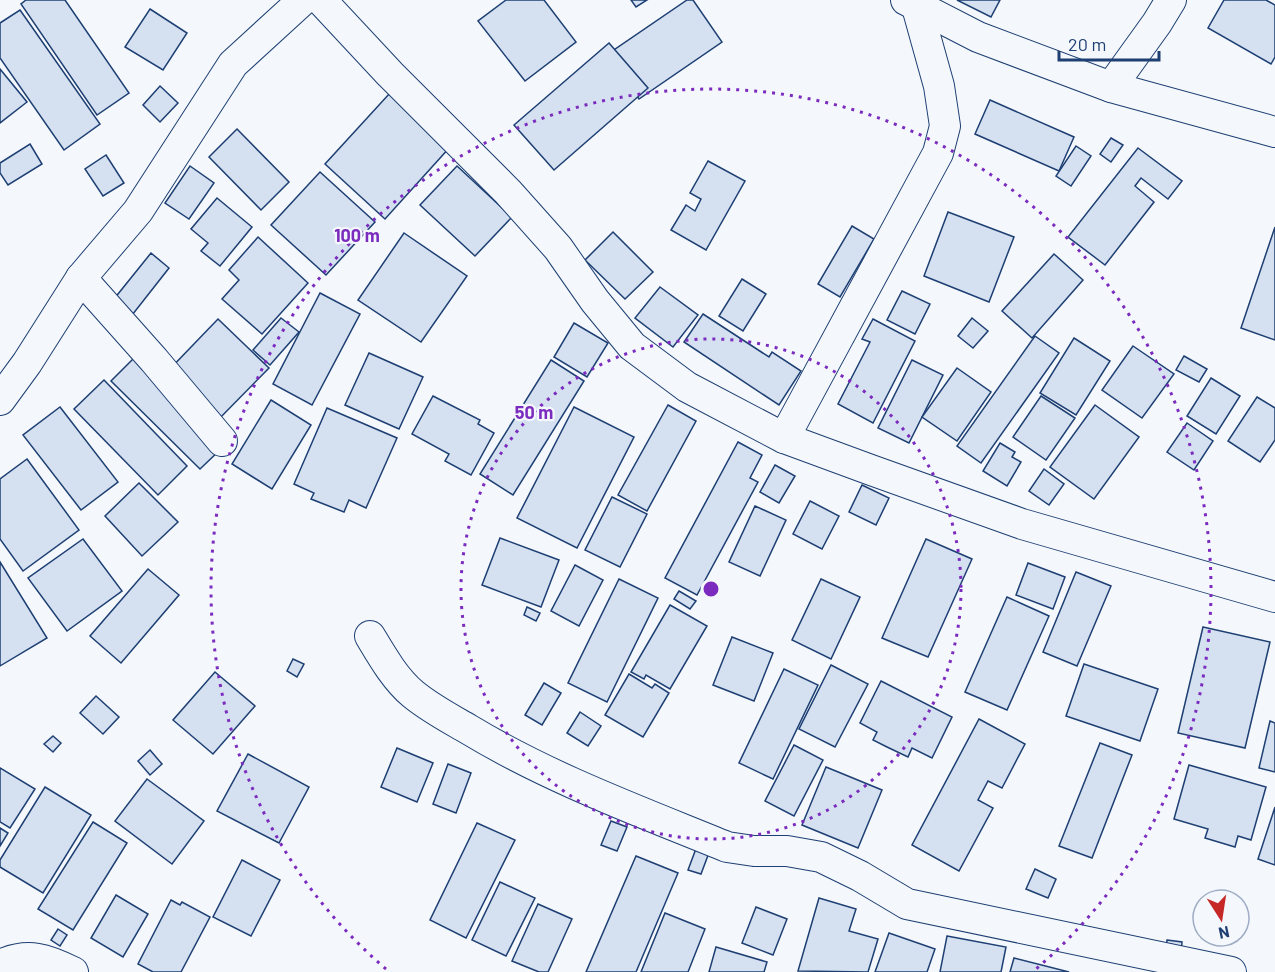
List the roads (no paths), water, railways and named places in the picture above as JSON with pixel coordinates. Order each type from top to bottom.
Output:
[{"type":"street","points":[[0,400],[27,363],[81,278],[138,211],[233,64],[303,0]]},
{"type":"street","points":[[321,0],[390,74],[508,192],[558,248],[595,301],[632,346],[687,387],[784,438],[1022,524],[1275,597]]},
{"type":"street","points":[[1111,87],[1171,0]]},
{"type":"street","points":[[784,438],[938,153],[945,126],[939,86],[911,4]]},
{"type":"street","points":[[911,4],[978,37],[1111,87],[1275,132]]},
{"type":"street","points":[[81,278],[222,441]]},
{"type":"street","points":[[370,636],[388,666],[412,693],[437,711],[507,753],[566,781],[727,847],[754,851],[787,851],[821,857],[860,876],[907,904],[1200,969],[1231,972]]},
{"type":"street","points":[[0,965],[12,959],[39,957],[73,972]]}]
